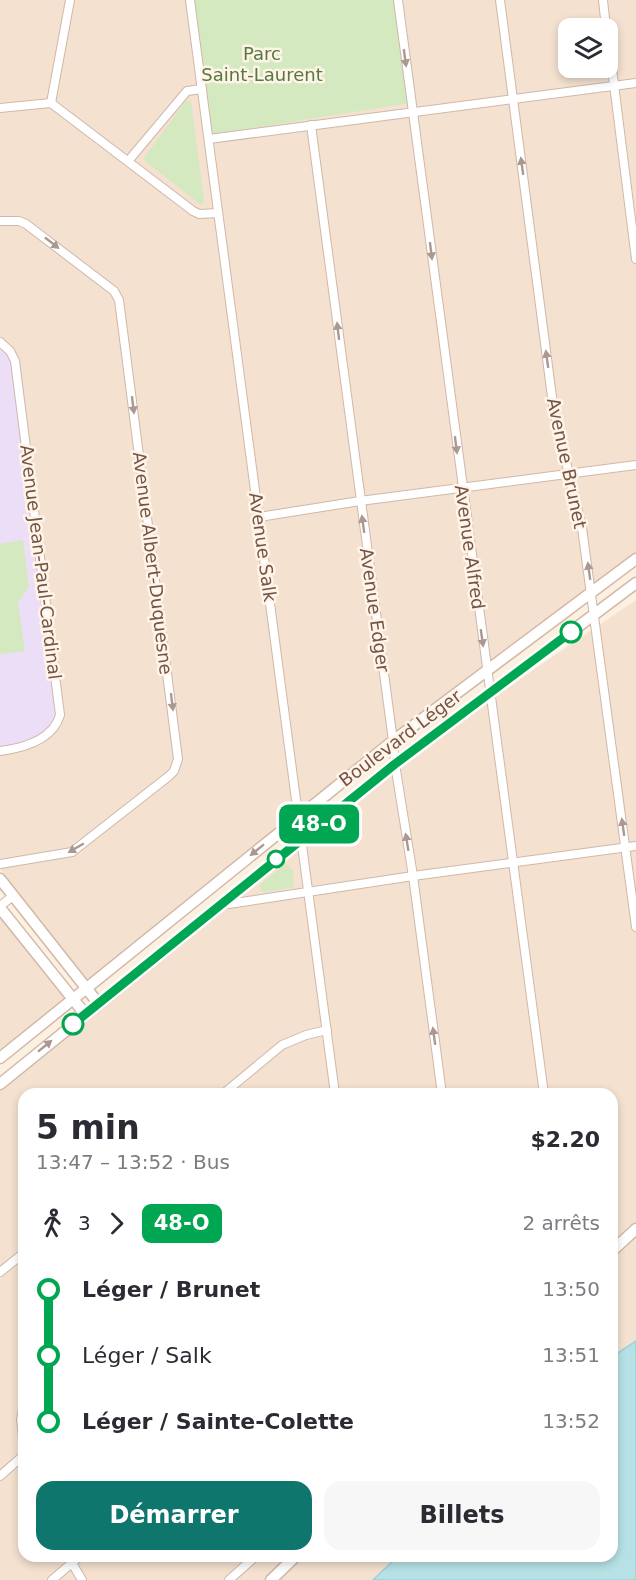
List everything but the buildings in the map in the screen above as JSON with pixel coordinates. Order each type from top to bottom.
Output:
[{"type":"main road","name":"Boulevard Léger","points":[[0,1058],[393,741],[636,559]]},
{"type":"main road","name":"Boulevard Léger","points":[[0,1084],[301,838],[395,764],[636,583]]},
{"type":"main road","points":[[0,879],[98,1003]]},
{"type":"main road","points":[[0,907],[85,1014]]},
{"type":"main road","points":[[618,1246],[636,1229]]},
{"type":"main road","points":[[271,1580],[290,1562]]},
{"type":"street","points":[[51,102],[70,0]]},
{"type":"street","name":"Avenue Salk","points":[[190,0],[334,1088]]},
{"type":"street","name":"Avenue Alfred","points":[[398,0],[543,1088]]},
{"type":"street","name":"Avenue Brunet","points":[[500,0],[554,412],[582,528],[636,927]]},
{"type":"street","points":[[603,0],[605,18]]},
{"type":"street","points":[[613,78],[636,259]]},
{"type":"street","points":[[208,139],[413,114],[636,83]]},
{"type":"street","points":[[129,160],[187,91],[202,89]]},
{"type":"street","points":[[0,108],[51,102],[193,211],[199,214],[218,213]]},
{"type":"street","name":"Avenue Edger","points":[[311,125],[395,764],[413,876],[441,1088]]},
{"type":"street","name":"Avenue Albert-Duquesne","points":[[0,221],[19,221],[26,224],[110,287],[119,300],[178,759],[174,771],[169,776],[72,852],[0,864]]},
{"type":"street","name":"Avenue Jean-Paul-Cardinal","points":[[0,342],[10,351],[15,361],[60,707],[58,722],[41,738],[20,748],[0,752]]},
{"type":"street","points":[[259,517],[360,501],[636,465]]},
{"type":"street","points":[[219,906],[413,876],[636,846]]},
{"type":"street","points":[[0,907],[13,896]]},
{"type":"street","points":[[230,1088],[282,1045],[306,1035],[327,1030]]},
{"type":"street","points":[[0,1272],[18,1258]]},
{"type":"street","points":[[11,1263],[18,1264]]},
{"type":"street","points":[[0,1476],[18,1460]]},
{"type":"street","points":[[230,1580],[250,1562]]},
{"type":"street","points":[[52,1580],[72,1563],[82,1580]]},
{"type":"shaded area","points":[[0,0],[636,0],[636,558],[393,741],[86,988],[0,869]]},
{"type":"shaded area","points":[[0,335],[15,361],[58,722],[12,750],[0,751]]},
{"type":"shaded area","points":[[636,600],[636,1340],[618,1353],[618,1088],[18,1088],[18,1562],[392,1562],[373,1580],[0,1580],[0,1084],[395,764]]},
{"type":"shaded area","points":[[0,908],[73,998],[0,1058]]},
{"type":"green space","name":"Parc Saint-Laurent","points":[[191,0],[396,0],[410,103],[208,135]]},
{"type":"green space","points":[[186,101],[191,102],[204,201],[201,205],[143,159]]},
{"type":"green space","points":[[23,540],[29,586],[18,603],[25,651],[0,654],[0,544]]},
{"type":"green space","points":[[287,865],[293,870],[294,887],[261,891],[261,884]]},
{"type":"water","points":[[636,1341],[636,1580],[373,1580],[392,1562],[618,1562],[618,1353]]},
{"type":"bus line","name":"48-O","points":[[73,1024],[395,764],[571,632]]}]
